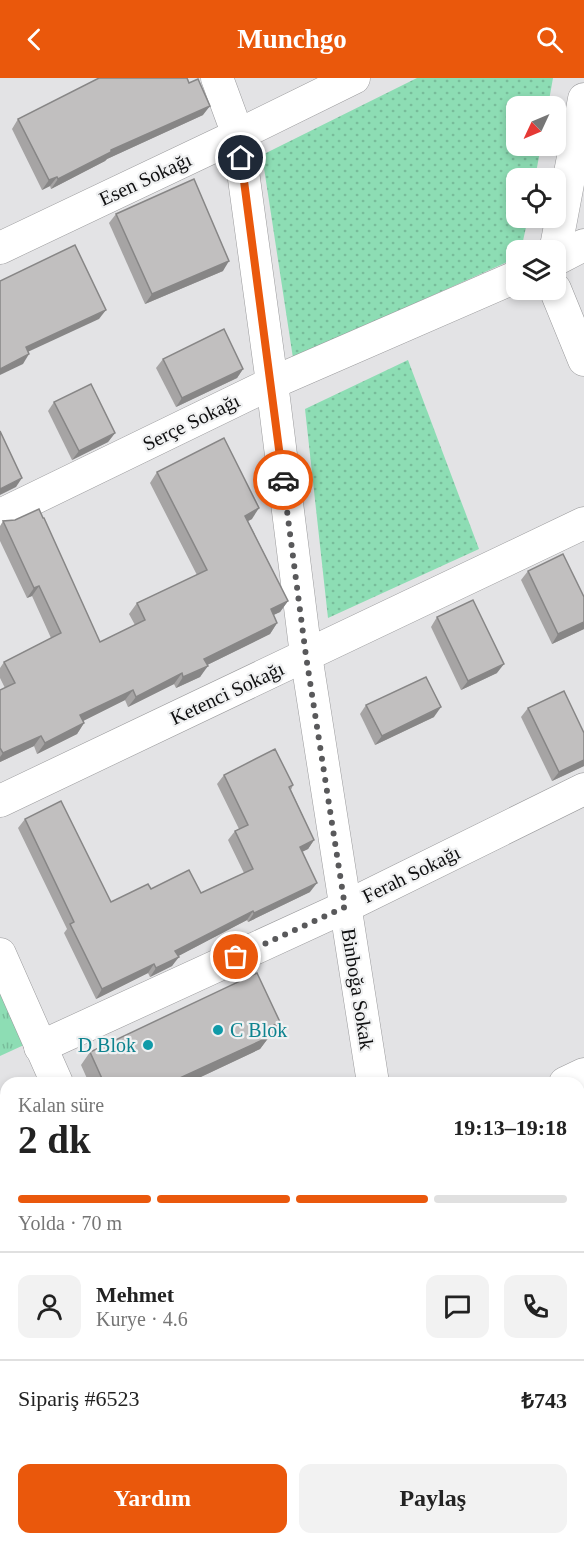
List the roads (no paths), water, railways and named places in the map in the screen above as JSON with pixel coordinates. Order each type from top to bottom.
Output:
[{"type":"street","name":"Binboğa Sokak","points":[[217,78],[238,135],[306,656],[372,1077]]},
{"type":"street","name":"Esen Sokağı","points":[[0,248],[354,78]]},
{"type":"street","points":[[557,240],[584,99]]},
{"type":"street","points":[[566,254],[584,245]]},
{"type":"street","name":"Serçe Sokağı","points":[[0,515],[272,383],[506,281]]},
{"type":"street","points":[[559,300],[584,360]]},
{"type":"street","name":"Ketenci Sokağı","points":[[0,801],[584,523]]},
{"type":"street","name":"Ferah Sokağı","points":[[40,1047],[345,907],[584,789]]},
{"type":"street","points":[[0,954],[54,1077]]},
{"type":"place","name":"C Blok","points":[[218,1030]]},
{"type":"place","name":"D Blok","points":[[148,1045]]}]
